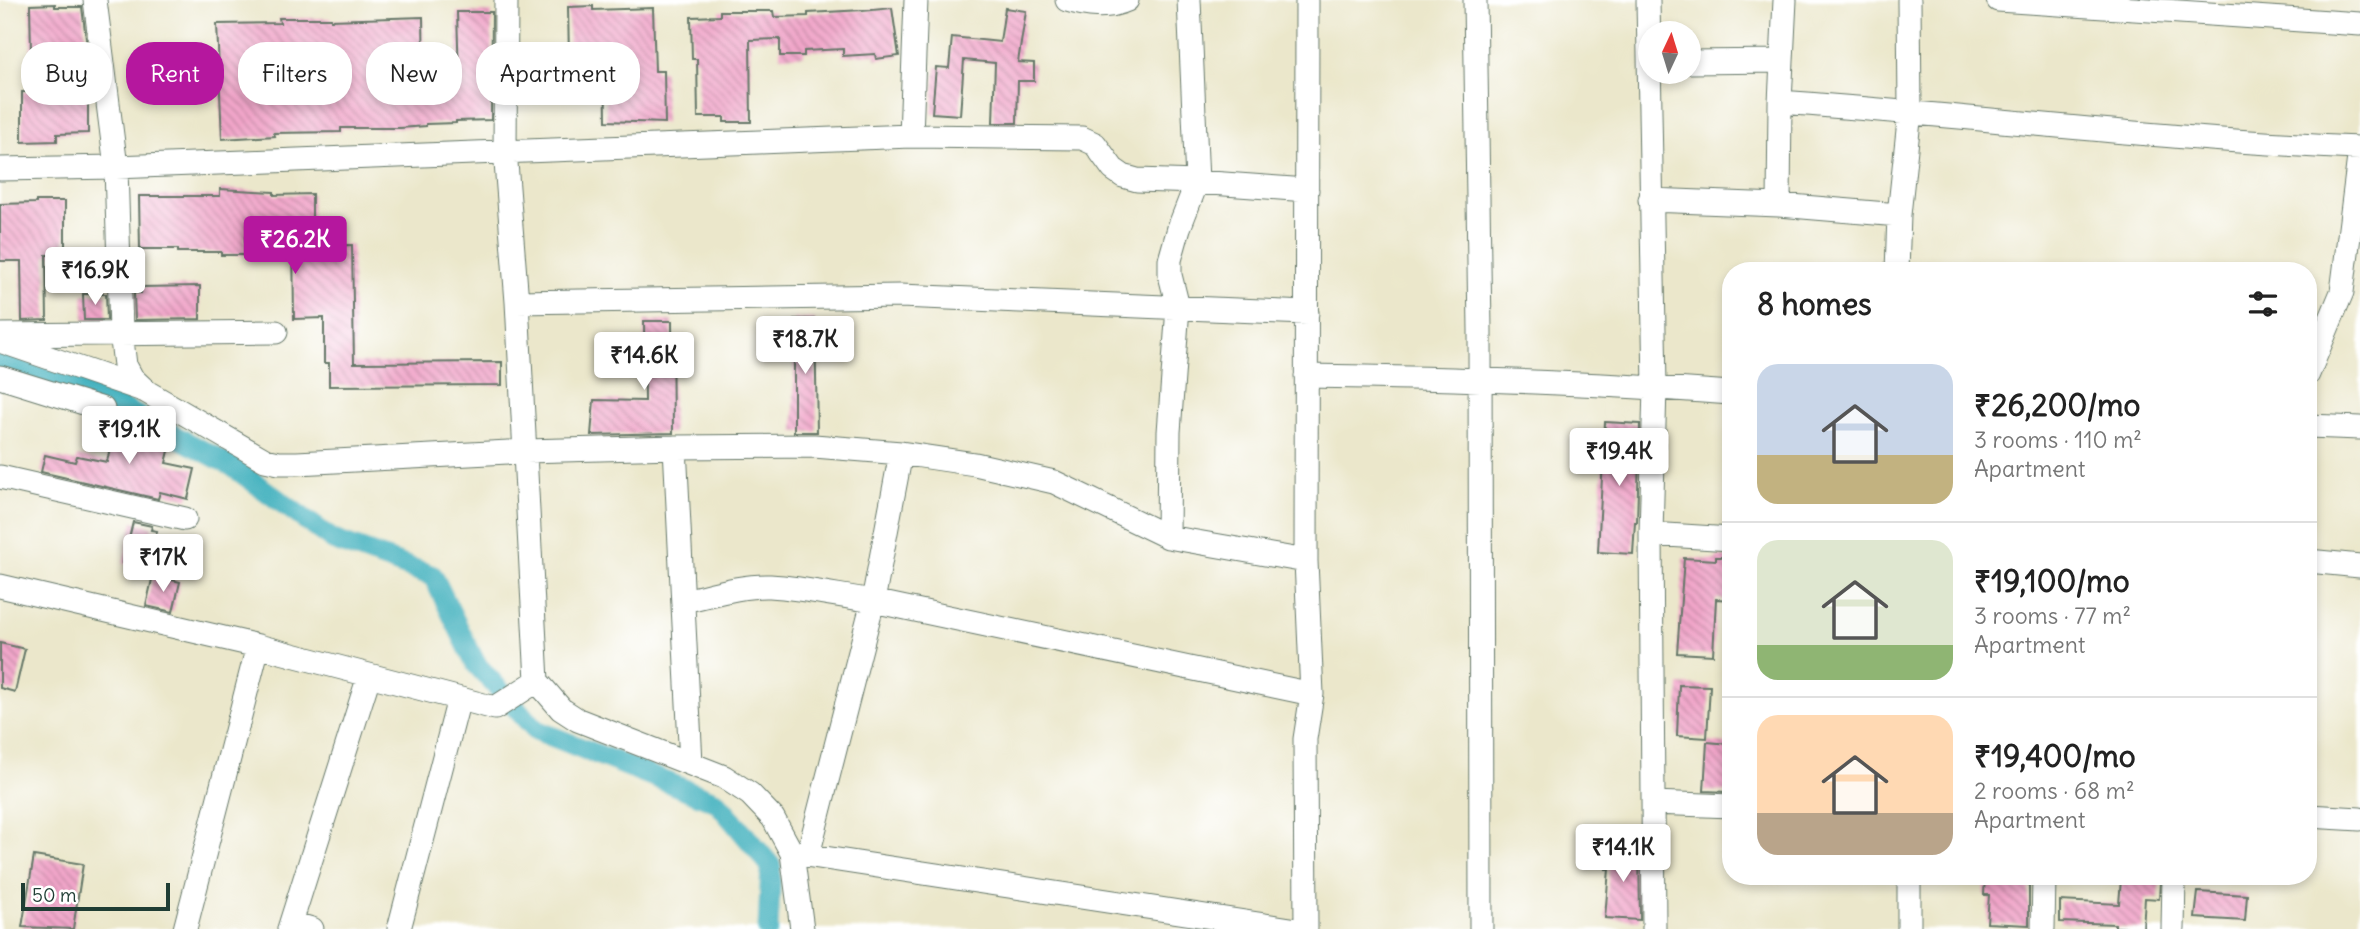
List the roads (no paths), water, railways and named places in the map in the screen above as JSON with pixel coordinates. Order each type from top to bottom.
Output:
[{"type":"street","points":[[95,0],[116,167],[121,332],[125,365],[132,379],[147,392]]},
{"type":"street","points":[[506,0],[505,150],[526,451],[533,684],[578,720],[724,777],[750,794],[773,818],[800,854],[1291,929]]},
{"type":"street","points":[[911,136],[916,0]]},
{"type":"street","points":[[1067,0],[1097,6],[1116,5],[1127,0]]},
{"type":"street","points":[[1168,537],[1169,432],[1178,307],[1170,275],[1170,260],[1197,182],[1189,0]]},
{"type":"street","points":[[1306,929],[1305,739],[1312,694],[1306,561],[1307,0]]},
{"type":"street","points":[[1475,0],[1480,379],[1481,929]]},
{"type":"street","points":[[1648,0],[1648,21]]},
{"type":"street","points":[[1779,205],[1785,0]]},
{"type":"street","points":[[1897,262],[1899,215],[1910,111],[1909,0]]},
{"type":"street","points":[[1998,0],[2360,24]]},
{"type":"street","points":[[1701,62],[1782,61]]},
{"type":"street","points":[[1649,84],[1655,387],[1651,534],[1654,929]]},
{"type":"street","points":[[1780,102],[1910,111],[2265,144],[2360,149],[2351,293],[2317,357]]},
{"type":"street","points":[[0,169],[116,167],[911,136],[1082,138],[1096,144],[1113,169],[1123,176],[1137,180],[1307,190]]},
{"type":"street","points":[[1650,200],[1779,205],[1899,215]]},
{"type":"street","points":[[517,302],[900,296],[1307,313]]},
{"type":"street","points":[[0,335],[276,332]]},
{"type":"street","points":[[0,341],[147,392],[265,460],[279,463],[675,447],[814,446],[901,453],[975,464],[1054,482],[1168,537],[1306,561]]},
{"type":"street","points":[[1306,376],[1480,379],[1722,392]]},
{"type":"street","points":[[0,377],[103,409]]},
{"type":"street","points":[[2317,426],[2360,428]]},
{"type":"street","points":[[675,447],[691,763]]},
{"type":"street","points":[[802,929],[800,854],[873,601],[901,453]]},
{"type":"street","points":[[0,477],[185,519]]},
{"type":"street","points":[[1651,534],[1722,538]]},
{"type":"street","points":[[2317,562],[2360,566]]},
{"type":"street","points":[[0,586],[258,646],[495,708],[533,684]]},
{"type":"street","points":[[684,601],[737,589],[768,586],[873,601],[1312,694]]},
{"type":"street","points":[[185,929],[258,646]]},
{"type":"street","points":[[297,927],[369,676]]},
{"type":"street","points":[[399,929],[459,699]]},
{"type":"street","points":[[1653,803],[1722,806]]},
{"type":"street","points":[[2317,817],[2360,819]]},
{"type":"street","points":[[1909,885],[1909,929]]},
{"type":"street","points":[[2043,929],[2044,885]]},
{"type":"street","points":[[2173,929],[2174,885]]},
{"type":"waterway","points":[[0,364],[96,394],[232,466],[333,540],[433,576],[476,664],[536,730],[717,802],[771,866],[768,929]]}]
